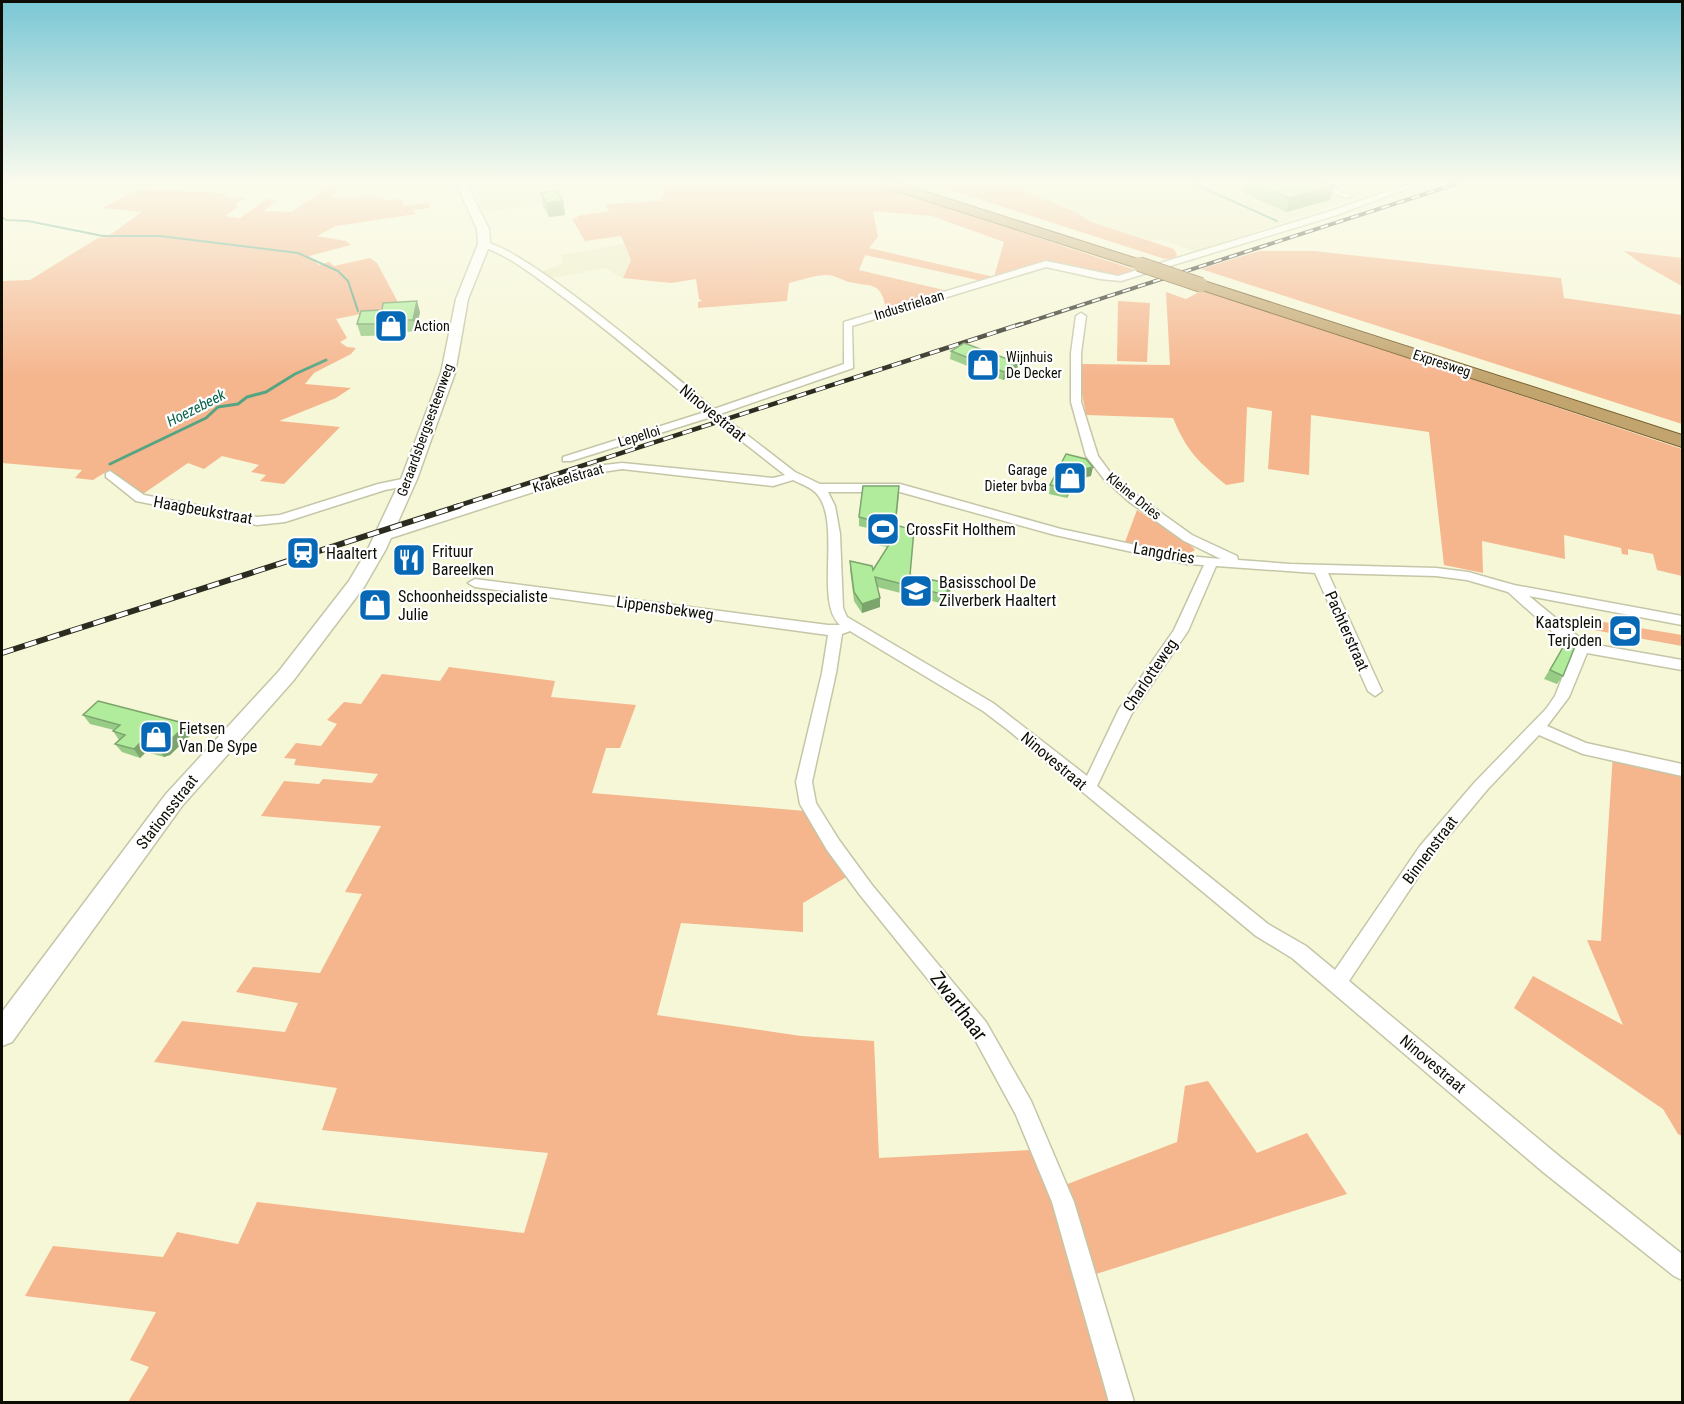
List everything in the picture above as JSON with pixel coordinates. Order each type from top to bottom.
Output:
[{"type":"highway","points":[[1102,249],[1146,262]]},
{"type":"highway","points":[[1106,249],[1208,282]]},
{"type":"highway","name":"Expresweg","points":[[1208,282],[1683,430]]},
{"type":"highway","name":"Expresweg","points":[[1208,282],[1683,441]]},
{"type":"main road","name":"Geraardsbergsesteenweg","points":[[396,508],[448,373],[462,299],[482,249]]},
{"type":"main road","name":"Stationsstraat","points":[[2,1033],[174,800],[286,676],[323,629],[357,583],[384,536],[396,508]]},
{"type":"street","name":"Ninovestraat","points":[[500,249],[633,346],[712,413],[794,476],[819,488],[826,498],[832,529],[836,608],[842,620],[987,707],[1254,923],[1299,952],[1551,1164],[1683,1268]]},
{"type":"street","name":"Industrielaan","points":[[847,324],[1046,264],[1060,265],[1107,279],[1118,279],[1218,249]]},
{"type":"street","name":"Kleine Dries","points":[[1081,316],[1076,352],[1076,402],[1092,456],[1108,477],[1132,498],[1188,537],[1242,564]]},
{"type":"street","name":"Lepelloi","points":[[567,459],[849,366],[847,324]]},
{"type":"street","name":"Krakeelstraat","points":[[384,536],[606,467],[622,466],[773,482],[794,476]]},
{"type":"street","name":"Haagbeukstraat","points":[[110,475],[140,498],[257,521],[281,519],[407,482]]},
{"type":"street","name":"Langdries","points":[[819,488],[900,488],[1059,532],[1187,560],[1320,570],[1436,572],[1468,576],[1513,589],[1683,620]]},
{"type":"street","name":"Charlotteweg","points":[[1085,787],[1093,780],[1124,713],[1181,631],[1212,561]]},
{"type":"street","name":"Pachterstraat","points":[[1320,570],[1375,691]]},
{"type":"street","name":"Lippensbekweg","points":[[475,583],[836,629],[856,628]]},
{"type":"street","points":[[1513,589],[1561,632],[1582,647],[1683,665]]},
{"type":"street","name":"Zwarthaar","points":[[836,629],[829,674],[804,782],[808,804],[866,890],[979,1028],[1024,1108],[1063,1202],[1121,1402]]},
{"type":"street","name":"Binnenstraat","points":[[1337,983],[1426,851],[1481,786],[1537,729],[1562,697],[1582,647]]},
{"type":"street","points":[[1537,729],[1583,748],[1683,770]]},
{"type":"shaded area","points":[[81,249],[338,249],[309,256],[319,265],[329,262],[334,266],[370,258],[377,263],[400,306],[336,319],[347,338],[340,342],[347,347],[356,348],[351,354],[314,373],[305,384],[351,388],[336,398],[279,421],[340,427],[284,484],[260,481],[266,475],[251,472],[259,465],[222,456],[204,469],[188,463],[140,496],[109,470],[93,480],[75,478],[82,470],[2,463],[2,281],[30,280]]},
{"type":"shaded area","points":[[598,249],[626,249],[631,260],[623,278],[605,268],[551,278],[542,271],[563,264],[561,255]]},
{"type":"shaded area","points":[[626,249],[871,249],[994,277],[1002,249],[1071,249],[1139,271],[1124,276],[1108,277],[1050,261],[982,281],[865,255],[859,270],[948,291],[886,309],[878,289],[822,275],[789,283],[787,301],[698,308],[698,302],[702,301],[699,299],[696,279],[671,283],[623,278],[631,260]]},
{"type":"shaded area","points":[[1132,249],[1174,249],[1177,255],[1174,258],[1165,259]]},
{"type":"shaded area","points":[[1187,249],[1207,249],[1197,252]]},
{"type":"shaded area","points":[[1259,251],[1314,251],[1561,278],[1564,298],[1682,315],[1682,424],[1201,269]]},
{"type":"shaded area","points":[[1624,251],[1682,258],[1682,286],[1639,262]]},
{"type":"shaded area","points":[[1203,290],[1682,449],[1682,576],[1657,570],[1653,554],[1628,549],[1628,555],[1622,554],[1621,548],[1564,535],[1565,559],[1482,541],[1483,573],[1444,565],[1429,432],[1311,415],[1309,475],[1268,469],[1272,411],[1247,407],[1244,482],[1226,485],[1195,456],[1183,440],[1173,418],[1086,415],[1081,388],[1081,364],[1170,365],[1166,292],[1186,299]]},
{"type":"shaded area","points":[[1118,301],[1150,303],[1147,362],[1117,361]]},
{"type":"shaded area","points":[[1137,510],[1195,550],[1188,554],[1125,542]]},
{"type":"shaded area","name":"Kaatsplein Terjoden","points":[[1574,617],[1682,635],[1682,646],[1577,627]]},
{"type":"shaded area","points":[[449,667],[555,681],[551,697],[636,705],[620,748],[606,748],[592,793],[805,811],[848,876],[803,903],[803,932],[681,923],[657,1015],[801,1036],[874,1041],[879,1158],[1032,1150],[1064,1234],[1111,1402],[128,1402],[149,1367],[130,1360],[156,1312],[25,1296],[53,1246],[163,1257],[177,1232],[238,1244],[257,1202],[524,1233],[548,1153],[322,1130],[337,1088],[154,1062],[182,1021],[285,1032],[298,1003],[236,992],[253,967],[320,973],[362,894],[345,892],[381,826],[261,816],[284,781],[319,784],[323,779],[372,783],[378,774],[294,765],[296,759],[284,758],[296,743],[321,746],[337,724],[327,720],[344,702],[361,704],[382,674],[440,681]]},
{"type":"shaded area","points":[[1613,753],[1682,769],[1682,1136],[1678,1134],[1663,1109],[1514,1008],[1533,976],[1623,1025],[1587,940],[1601,941]]},
{"type":"shaded area","points":[[1208,1081],[1257,1153],[1307,1133],[1347,1194],[1093,1275],[1065,1185],[1177,1142],[1185,1086]]},
{"type":"building","points":[[417,301],[413,320],[402,320],[401,324],[357,324],[361,311],[382,310],[383,303]]},
{"type":"building","points":[[964,343],[1018,363],[1004,372],[951,351]]},
{"type":"building","points":[[1066,454],[1086,459],[1093,467],[1078,471],[1068,489],[1050,485]]},
{"type":"building","points":[[863,486],[899,486],[895,525],[914,530],[910,575],[951,584],[945,595],[875,577],[880,598],[862,604],[854,592],[850,561],[872,566],[873,570],[892,540],[873,535],[881,523],[859,517]]},
{"type":"building","points":[[1566,642],[1576,644],[1563,676],[1550,670]]},
{"type":"building","name":"Fietsen Van De Sype","points":[[98,701],[187,724],[164,746],[158,748],[140,743],[134,749],[115,744],[125,735],[113,731],[120,725],[83,715]]},
{"type":"waterway","name":"Hoezebeek","points":[[262,249],[298,253],[338,271],[348,281],[358,311]]},
{"type":"waterway","name":"Hoezebeek","points":[[110,464],[206,418],[218,407],[238,404],[247,397],[266,392],[295,374],[326,360]]},
{"type":"railway","points":[[1016,326],[1256,249]]},
{"type":"railway","points":[[454,507],[1021,324]]},
{"type":"railway","points":[[2,653],[459,506]]},
{"type":"place","name":"Action","points":[[391,326]]},
{"type":"place","name":"Wijnhuis De Decker","points":[[983,365]]},
{"type":"place","name":"Garage Dieter bvba","points":[[1070,478]]},
{"type":"place","name":"CrossFit Holthem","points":[[883,529]]},
{"type":"place","name":"Haaltert","points":[[303,553]]},
{"type":"place","name":"Frituur Bareelken","points":[[409,560]]},
{"type":"place","name":"Basisschool De Zilverberk Haaltert","points":[[916,591]]},
{"type":"place","name":"Schoonheidsspecialiste Julie","points":[[375,605]]},
{"type":"place","name":"Kaatsplein Terjoden","points":[[1625,631]]},
{"type":"place","name":"Fietsen Van De Sype","points":[[156,737]]}]
